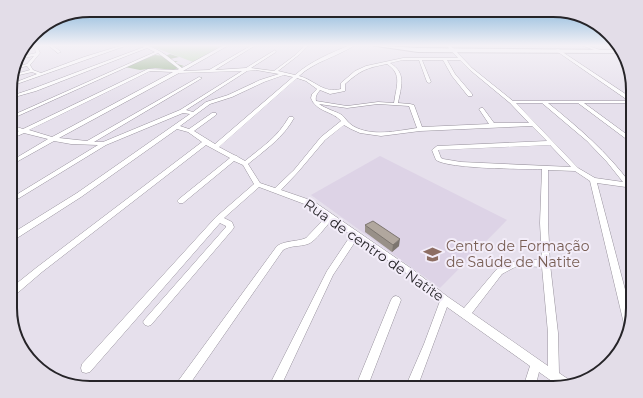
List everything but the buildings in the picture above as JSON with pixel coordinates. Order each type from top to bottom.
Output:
[{"type":"street","points":[[21,67],[28,66],[30,64]]},
{"type":"street","points":[[18,82],[71,64]]},
{"type":"street","points":[[17,95],[34,90],[100,64]]},
{"type":"street","points":[[17,115],[132,64]]},
{"type":"street","points":[[172,64],[179,70]]},
{"type":"street","points":[[17,160],[191,64]]},
{"type":"street","points":[[210,71],[223,64]]},
{"type":"street","points":[[17,197],[104,144],[182,111],[254,64]]},
{"type":"street","points":[[274,72],[286,64]]},
{"type":"street","points":[[215,146],[296,76],[315,64]]},
{"type":"street","points":[[17,134],[146,71],[244,70],[274,72],[296,76],[327,92],[338,92],[343,90],[343,84],[349,78],[363,68],[385,64]]},
{"type":"street","points":[[389,64],[395,67],[400,78],[396,103]]},
{"type":"street","points":[[422,64],[429,82]]},
{"type":"street","points":[[447,64],[453,75],[470,95]]},
{"type":"street","points":[[467,64],[486,82],[512,102],[576,170],[593,180],[626,184]]},
{"type":"street","points":[[577,64],[626,96]]},
{"type":"street","points":[[28,66],[32,71],[40,74]]},
{"type":"street","points":[[18,74],[32,71]]},
{"type":"street","points":[[17,234],[79,195],[212,101],[230,96],[262,81],[284,74]]},
{"type":"street","points":[[87,144],[200,78]]},
{"type":"street","points":[[319,89],[314,93],[313,98],[318,106],[340,116],[344,122],[356,130],[374,134],[420,129],[534,124]]},
{"type":"street","points":[[512,102],[626,101]]},
{"type":"street","points":[[315,102],[347,107],[396,103],[412,106],[420,129]]},
{"type":"street","points":[[543,102],[584,134],[602,151],[626,180]]},
{"type":"street","points":[[579,102],[626,137]]},
{"type":"street","points":[[481,109],[493,125]]},
{"type":"street","points":[[182,111],[193,113]]},
{"type":"street","points":[[190,131],[214,114]]},
{"type":"street","points":[[245,164],[277,137],[291,118]]},
{"type":"street","points":[[276,191],[295,172],[321,140],[344,122]]},
{"type":"street","points":[[86,368],[219,220],[258,184],[245,164],[206,142],[190,131],[176,127]]},
{"type":"street","points":[[17,128],[53,139],[87,144],[104,144]]},
{"type":"street","points":[[17,288],[206,142]]},
{"type":"street","points":[[551,142],[435,148],[438,159],[444,162],[576,170]]},
{"type":"street","points":[[181,201],[234,157]]},
{"type":"street","points":[[545,169],[544,223],[546,264],[553,333],[554,376]]},
{"type":"street","points":[[593,180],[626,312]]},
{"type":"street","name":"Rua de centro de Natite","points":[[258,184],[310,203],[409,271],[445,300],[560,380]]},
{"type":"street","points":[[185,381],[280,248],[284,244],[300,243],[309,240],[330,217]]},
{"type":"street","points":[[148,322],[230,227],[229,224],[219,220]]},
{"type":"street","points":[[277,381],[330,273],[356,234]]},
{"type":"street","points":[[465,314],[499,272],[504,268],[524,262],[546,264]]},
{"type":"street","points":[[364,381],[396,300]]},
{"type":"street","points":[[414,381],[430,344],[445,300]]},
{"type":"street","points":[[531,381],[536,364]]},
{"type":"shaded area","name":"Centro de Formação de Saúde de Natite","points":[[380,156],[507,220],[440,288],[311,195]]},
{"type":"green space","points":[[134,64],[176,64],[184,66],[173,70],[155,68],[140,70],[125,67]]},
{"type":"place","name":"Centro de Formação de Saúde de Natite","points":[[433,254]]}]
